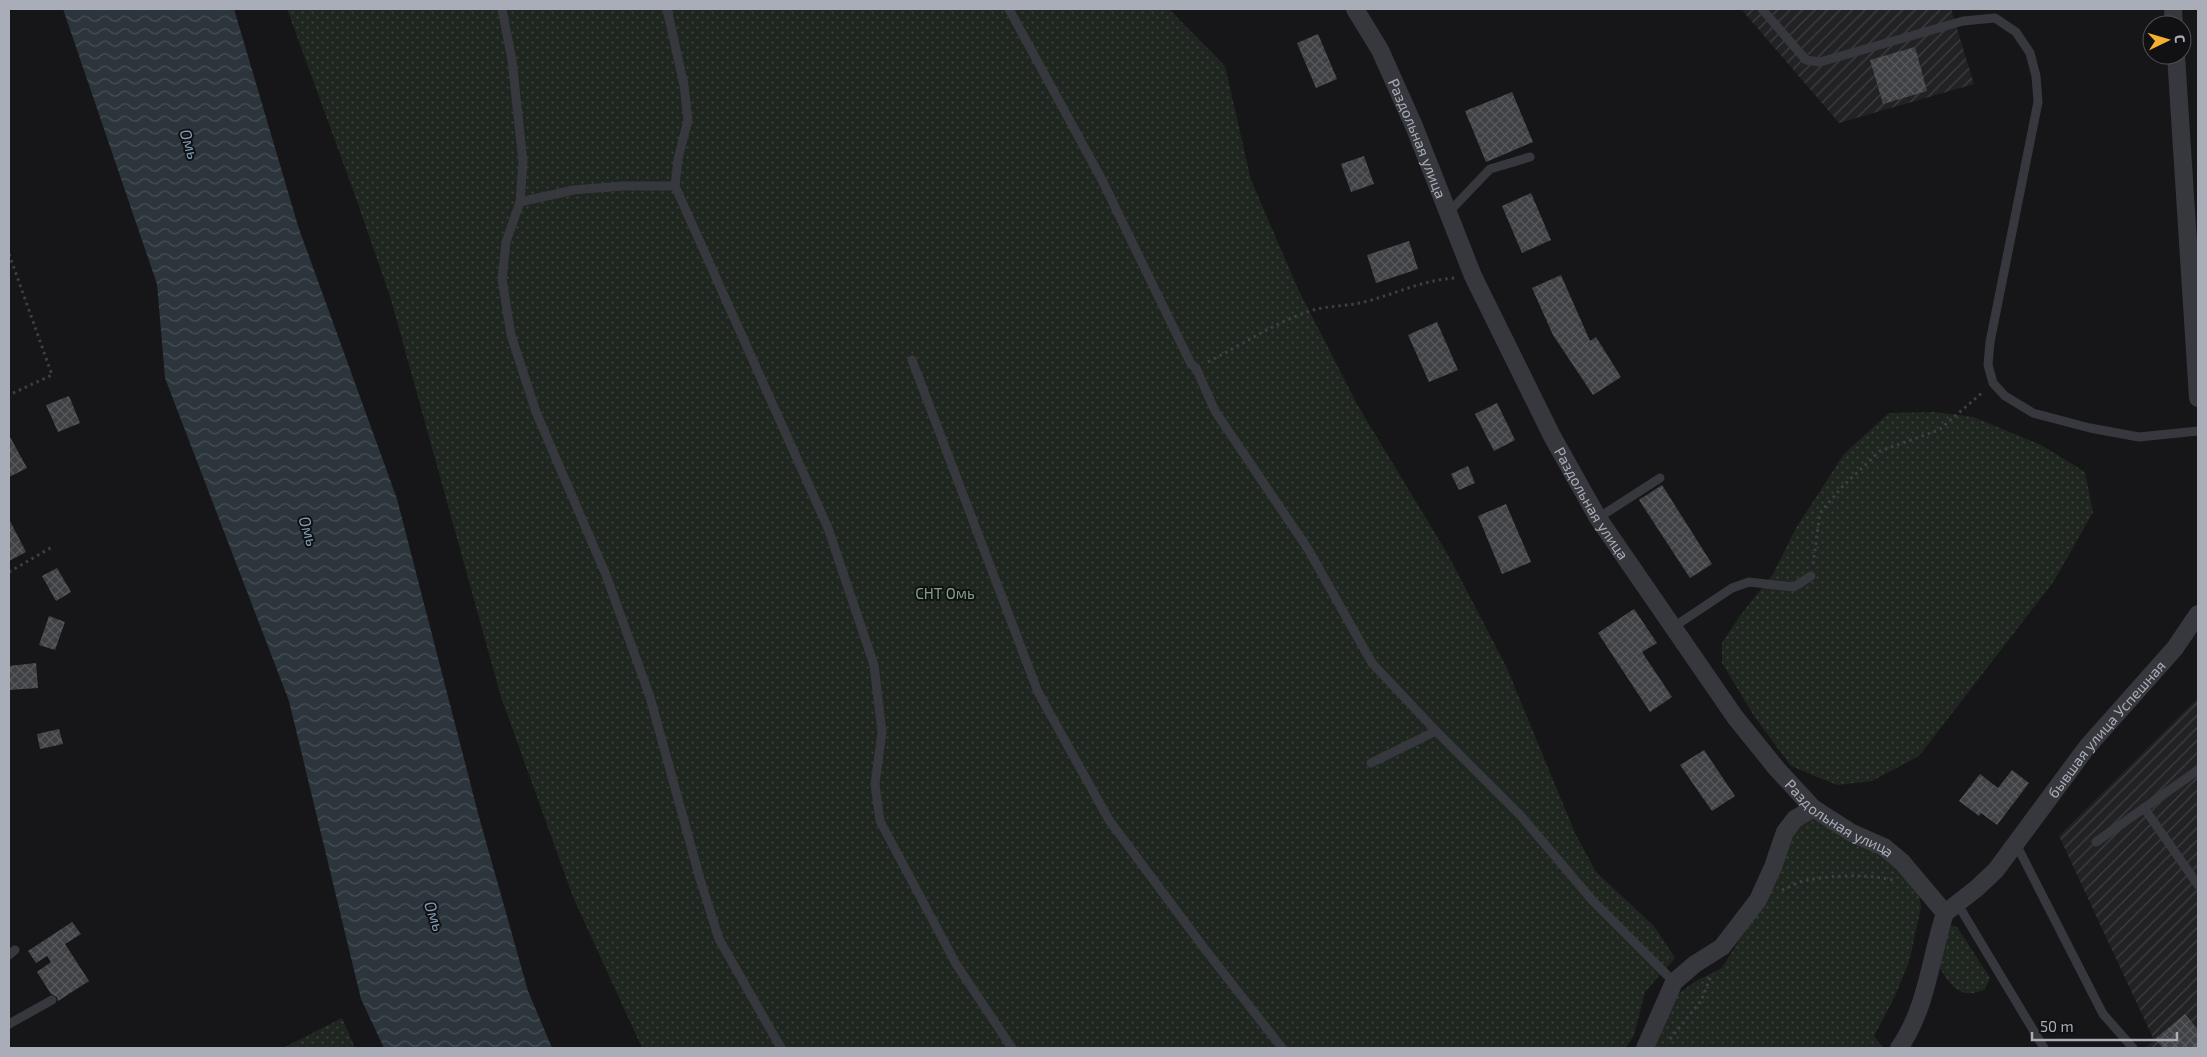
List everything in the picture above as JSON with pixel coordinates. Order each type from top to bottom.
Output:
[{"type":"street","name":"Раздольная улица","points":[[1355,9],[1380,50],[1414,126],[1473,276],[1552,436],[1598,518],[1735,717],[1777,769],[1813,808],[1852,833],[1884,848],[1902,862],[1923,888],[1951,908]]},
{"type":"street","points":[[2177,65],[2198,398]]},
{"type":"street","name":"бывшая улица Успешная","points":[[1951,908],[1996,870],[2086,747],[2175,648],[2198,614]]},
{"type":"street","points":[[1645,1048],[1674,982],[1695,964],[1722,947],[1758,900],[1773,867],[1785,832],[1795,818],[1813,808]]},
{"type":"street","points":[[1899,1048],[1911,1030],[1926,988],[1938,934],[1951,908]]},
{"type":"lane","points":[[502,9],[512,60],[523,162],[520,202],[506,242],[502,279],[511,335],[536,412],[606,575],[650,696],[700,879],[719,939],[780,1048]]},
{"type":"lane","points":[[667,9],[684,85],[688,120],[678,159],[675,186],[828,528],[874,665],[882,732],[875,784],[880,821],[956,964],[1012,1048]]},
{"type":"lane","points":[[1009,9],[1102,180],[1191,364],[1196,368],[1215,411],[1308,549],[1372,663],[1436,731],[1521,816],[1592,900],[1674,982]]},
{"type":"lane","points":[[1762,9],[1806,60],[1820,62],[1963,21],[1995,18],[2016,32],[2030,53],[2036,76],[2038,102],[1990,342],[1988,364],[1992,383],[2005,396],[2033,412],[2090,428],[2139,437],[2198,431]]},
{"type":"lane","points":[[1449,212],[1490,169],[1530,157]]},
{"type":"lane","points":[[520,202],[574,190],[623,186],[675,186]]},
{"type":"lane","points":[[912,360],[1038,692],[1109,820],[1204,948],[1282,1048]]},
{"type":"lane","points":[[1598,518],[1660,478]]},
{"type":"lane","points":[[1672,628],[1732,588],[1749,582],[1794,587],[1811,576]]},
{"type":"lane","points":[[1371,763],[1436,731]]},
{"type":"lane","points":[[2096,842],[2198,770]]},
{"type":"lane","points":[[2144,808],[2198,885]]},
{"type":"lane","points":[[2016,844],[2103,1014],[2133,1048]]},
{"type":"lane","points":[[1951,908],[2044,1048]]},
{"type":"lane","points":[[9,1024],[52,1000]]},
{"type":"path","points":[[9,254],[52,375],[9,395]]},
{"type":"path","points":[[1196,368],[1308,311],[1328,306],[1362,303],[1433,279],[1473,276]]},
{"type":"path","points":[[1811,576],[1820,513],[1843,486],[1880,451],[1939,430],[1992,383]]},
{"type":"path","points":[[9,572],[52,547]]},
{"type":"path","points":[[1758,900],[1806,880],[1842,877],[1880,877],[1923,888]]},
{"type":"path","points":[[1666,1042],[1701,1001],[1722,947]]},
{"type":"shaded area","points":[[1741,9],[1951,9],[1974,84],[1839,123]]},
{"type":"shaded area","points":[[2198,698],[2198,1048],[2145,1048],[2154,1040],[2059,836]]},
{"type":"green space","name":"СНТ Омь","points":[[287,9],[1169,9],[1225,66],[1251,180],[1298,289],[1358,406],[1447,553],[1506,666],[1575,833],[1596,872],[1654,926],[1675,958],[1645,992],[1634,1035],[1626,1048],[642,1048],[573,897],[501,697],[390,296]]},
{"type":"green space","points":[[1934,412],[1973,417],[2041,445],[2085,472],[2093,512],[2054,581],[1919,756],[1872,781],[1837,785],[1791,766],[1754,716],[1722,663],[1722,643],[1739,617],[1773,574],[1796,528],[1844,454],[1889,413]]},
{"type":"green space","points":[[1815,817],[1888,857],[1919,895],[1921,907],[1909,962],[1894,998],[1874,1036],[1883,1047],[1655,1048],[1678,994],[1696,981],[1722,968],[1756,913],[1787,843],[1805,820]]},
{"type":"green space","points":[[1948,924],[1957,927],[1990,978],[1985,989],[1969,993],[1957,989],[1947,979],[1938,965]]},
{"type":"green space","points":[[342,1018],[355,1048],[283,1048]]},
{"type":"water","name":"Омь","points":[[63,9],[234,9],[298,226],[397,499],[479,817],[528,991],[552,1048],[384,1048],[361,999],[289,701],[165,378],[157,284]]},
{"type":"building","points":[[1318,34],[1337,79],[1316,88],[1297,43]]},
{"type":"building","points":[[1915,47],[1927,91],[1883,104],[1870,60]]},
{"type":"building","points":[[1512,92],[1533,142],[1486,162],[1465,111]]},
{"type":"building","points":[[1364,156],[1374,184],[1351,192],[1341,164]]},
{"type":"building","points":[[1531,193],[1551,240],[1522,253],[1502,206]]},
{"type":"building","points":[[1409,241],[1418,269],[1376,283],[1367,255]]},
{"type":"building","points":[[1561,275],[1590,341],[1596,337],[1621,377],[1593,395],[1553,335],[1532,288]]},
{"type":"building","points":[[1437,322],[1458,370],[1429,382],[1408,335]]},
{"type":"building","points":[[69,396],[80,423],[58,432],[46,405]]},
{"type":"building","points":[[1497,403],[1515,440],[1494,451],[1475,414]]},
{"type":"building","points":[[9,435],[27,468],[9,477]]},
{"type":"building","points":[[1468,466],[1475,483],[1459,490],[1451,474]]},
{"type":"building","points":[[1662,485],[1712,564],[1690,578],[1639,500]]},
{"type":"building","points":[[1506,504],[1531,562],[1502,574],[1478,516]]},
{"type":"building","points":[[9,519],[26,552],[9,561]]},
{"type":"building","points":[[57,568],[71,592],[56,601],[42,576]]},
{"type":"building","points":[[1634,609],[1657,643],[1642,652],[1672,697],[1650,712],[1598,633]]},
{"type":"building","points":[[49,616],[65,622],[55,650],[39,645]]},
{"type":"building","points":[[36,663],[38,688],[9,690],[9,666]]},
{"type":"building","points":[[59,729],[63,744],[40,749],[37,734]]},
{"type":"building","points":[[1704,750],[1735,796],[1712,811],[1680,765]]},
{"type":"building","points":[[2012,770],[2029,783],[1997,825],[1981,813],[1979,816],[1959,801],[1980,774],[1998,788]]},
{"type":"building","points":[[72,922],[81,934],[65,944],[89,981],[58,1001],[57,997],[51,994],[37,972],[51,962],[47,956],[36,963],[28,951]]},
{"type":"building","points":[[2185,1014],[2198,1030],[2198,1048],[2163,1048],[2155,1039]]}]
